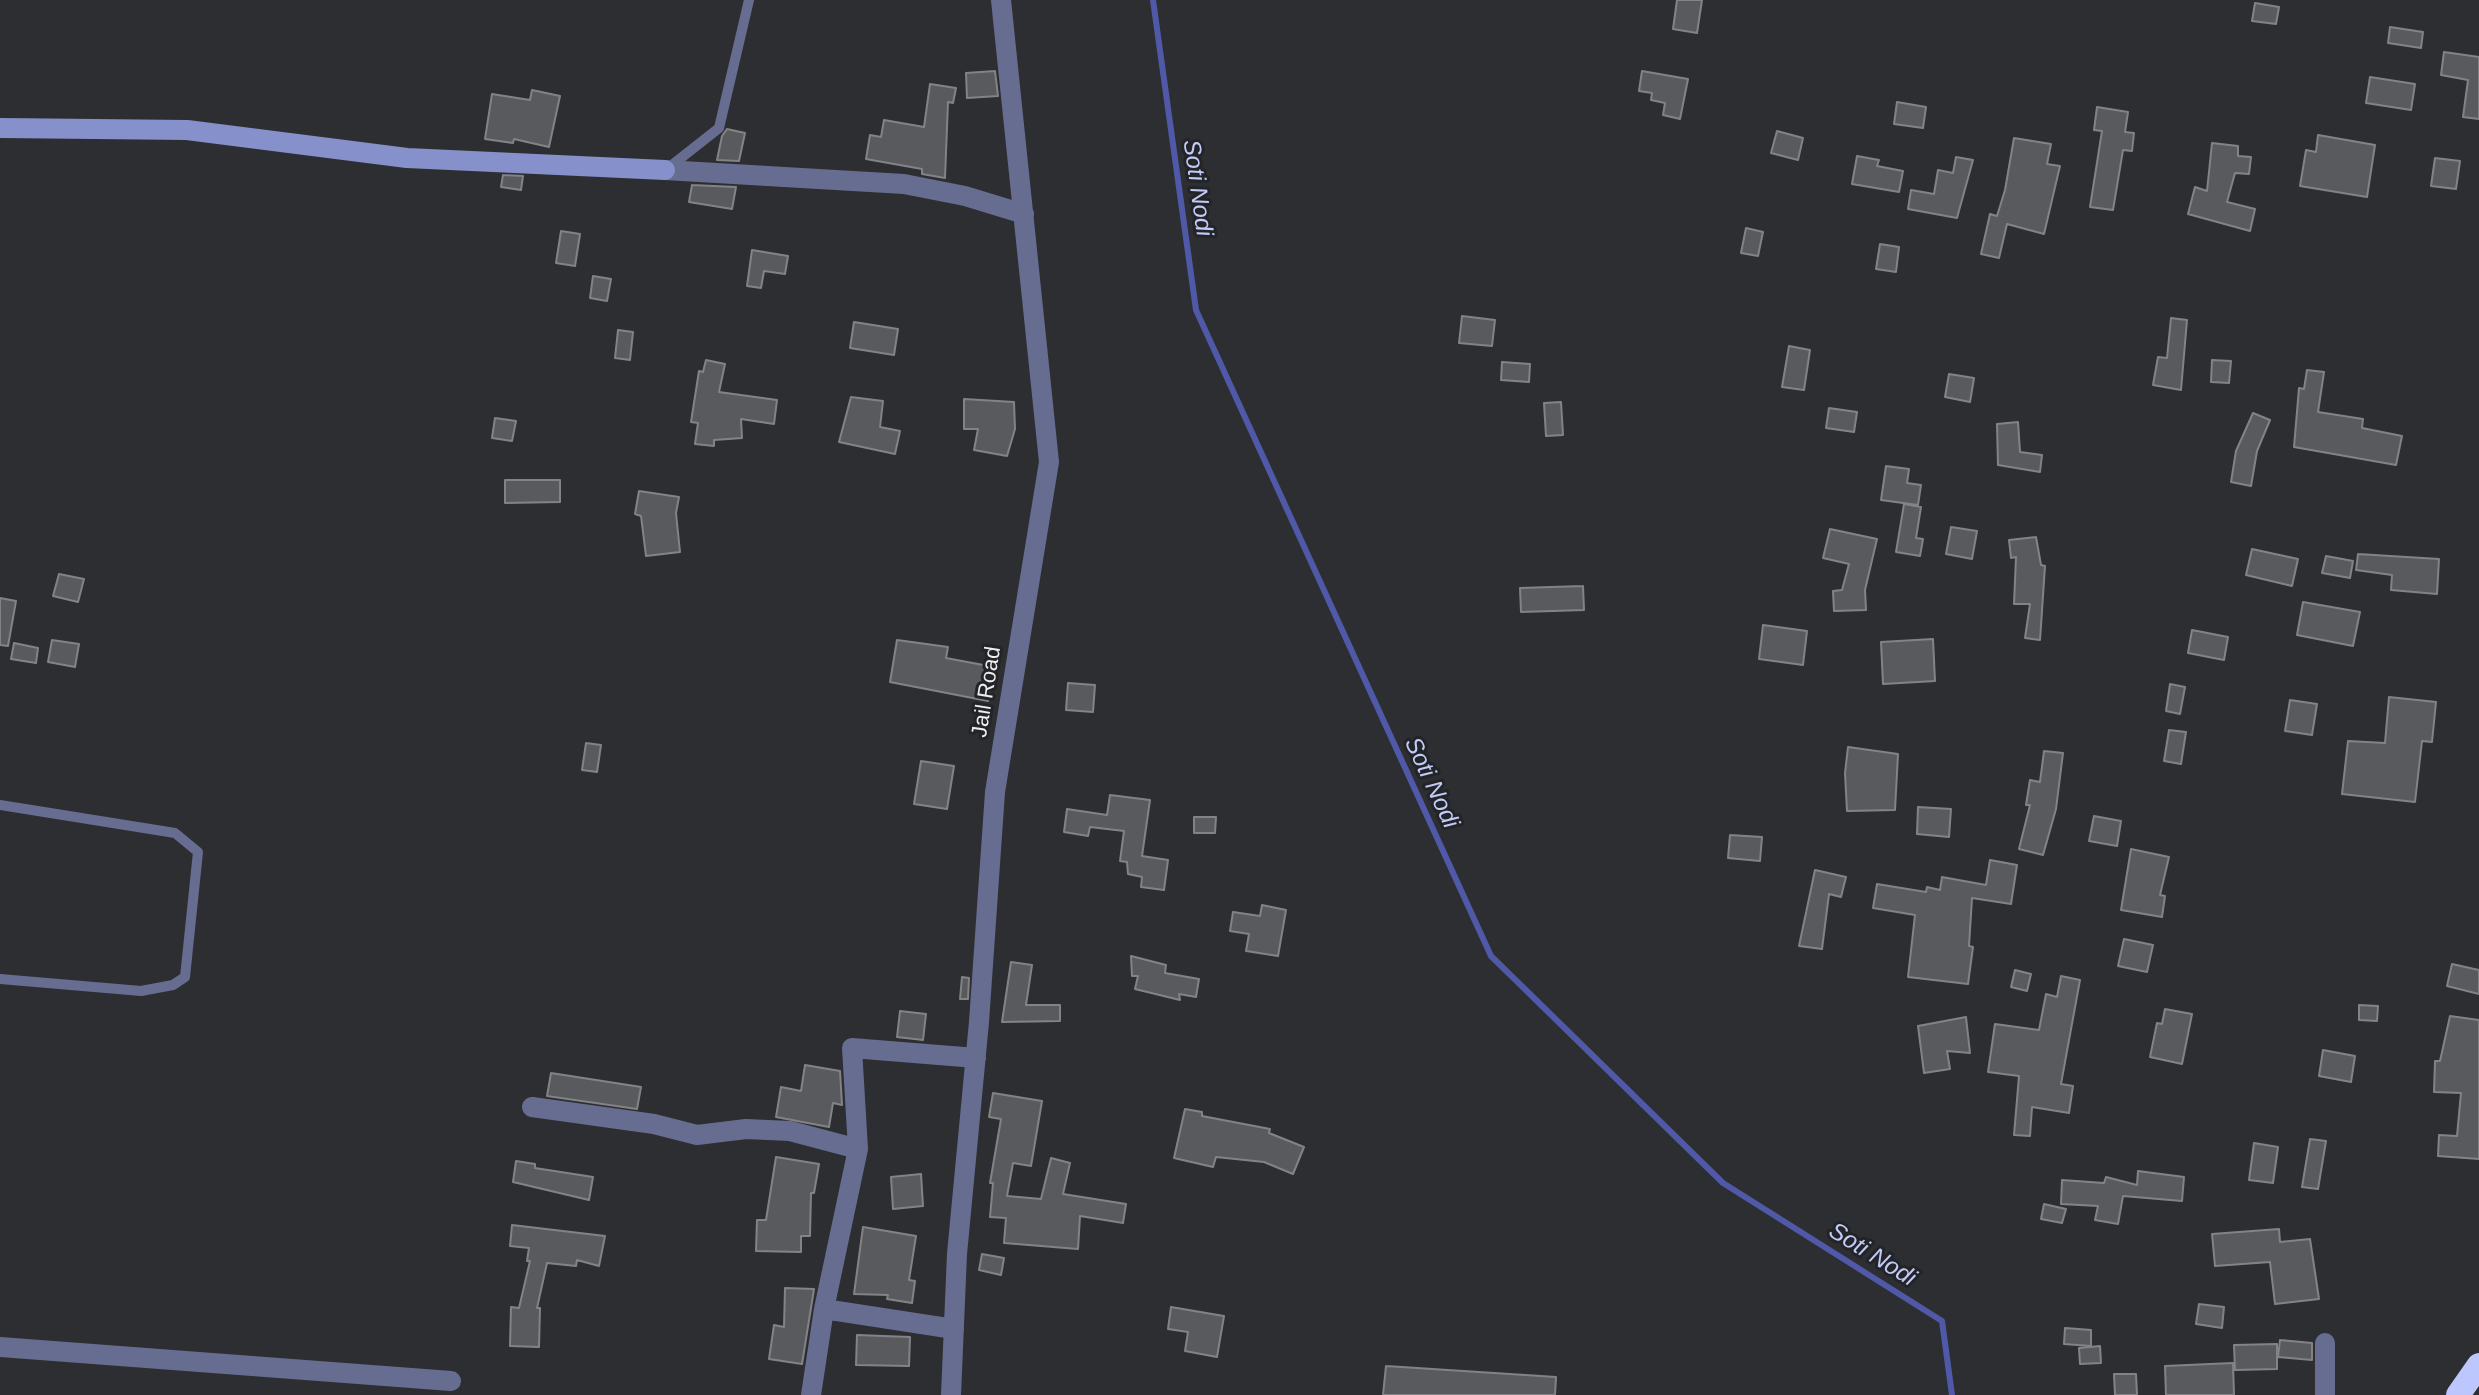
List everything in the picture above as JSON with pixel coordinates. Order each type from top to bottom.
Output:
[{"type":"highway","points":[[2458,1395],[2479,1365]]},
{"type":"street","name":"Jail Road","points":[[951,1395],[995,792],[1049,462],[1001,0]]},
{"type":"street","points":[[0,128],[187,130],[407,158],[904,184],[965,196],[1024,214]]},
{"type":"street","points":[[811,1395],[824,1309],[858,1149],[852,1048],[976,1058]]},
{"type":"street","points":[[532,1107],[654,1124],[697,1135],[746,1129],[790,1131],[858,1149]]},
{"type":"street","points":[[824,1309],[954,1329]]},
{"type":"street","points":[[2325,1343],[2325,1395]]},
{"type":"street","points":[[0,1347],[451,1381]]},
{"type":"lane","points":[[665,170],[719,128],[749,0]]},
{"type":"lane","points":[[0,805],[175,833],[198,852],[185,977],[173,985],[141,991],[0,979]]},
{"type":"building","points":[[1677,0],[1702,0],[1697,33],[1673,29]]},
{"type":"building","points":[[2255,3],[2279,7],[2276,24],[2252,21]]},
{"type":"building","points":[[2390,27],[2423,32],[2421,48],[2388,43]]},
{"type":"building","points":[[2444,52],[2479,57],[2479,119],[2463,117],[2468,80],[2441,75]]},
{"type":"building","points":[[995,71],[998,96],[967,98],[966,73]]},
{"type":"building","points":[[1642,71],[1688,79],[1680,119],[1663,115],[1665,103],[1651,100],[1652,93],[1639,91]]},
{"type":"building","points":[[2370,77],[2415,84],[2411,110],[2366,103]]},
{"type":"building","points":[[930,84],[956,88],[953,103],[948,102],[945,178],[922,174],[922,169],[866,159],[870,135],[881,137],[884,120],[924,127]]},
{"type":"building","points":[[532,90],[560,96],[549,147],[514,139],[513,143],[485,139],[492,94],[530,100]]},
{"type":"building","points":[[1897,102],[1926,107],[1923,128],[1894,124]]},
{"type":"building","points":[[2097,107],[2128,112],[2125,132],[2134,133],[2132,151],[2123,150],[2113,210],[2090,207],[2102,131],[2094,130]]},
{"type":"building","points":[[727,129],[745,133],[739,161],[717,160],[722,136]]},
{"type":"building","points":[[1777,131],[1803,138],[1798,160],[1771,153]]},
{"type":"building","points":[[2318,135],[2375,145],[2367,197],[2300,186],[2306,150],[2316,152]]},
{"type":"building","points":[[2014,138],[2051,144],[2047,164],[2060,166],[2044,234],[2007,224],[1999,258],[1981,254],[1990,214],[1997,216],[2005,190]]},
{"type":"building","points":[[2212,143],[2238,146],[2238,156],[2251,157],[2249,174],[2235,173],[2227,202],[2255,209],[2250,231],[2188,214],[2195,187],[2207,191]]},
{"type":"building","points":[[1857,156],[1879,160],[1877,166],[1903,171],[1899,192],[1852,184]]},
{"type":"building","points":[[1956,157],[1973,160],[1957,218],[1908,209],[1911,190],[1934,194],[1938,170],[1953,173]]},
{"type":"building","points":[[2435,158],[2460,161],[2456,189],[2431,186]]},
{"type":"building","points":[[503,175],[523,176],[521,190],[501,187]]},
{"type":"building","points":[[692,185],[736,187],[732,209],[689,202]]},
{"type":"building","points":[[1746,228],[1763,232],[1758,256],[1741,253]]},
{"type":"building","points":[[561,231],[580,234],[575,266],[556,263]]},
{"type":"building","points":[[1880,244],[1899,247],[1896,272],[1876,269]]},
{"type":"building","points":[[752,250],[788,256],[785,274],[764,271],[761,288],[747,286]]},
{"type":"building","points":[[593,276],[611,279],[607,301],[590,298]]},
{"type":"building","points":[[1462,316],[1495,320],[1492,346],[1459,343]]},
{"type":"building","points":[[2171,318],[2187,320],[2181,390],[2153,385],[2158,357],[2167,358]]},
{"type":"building","points":[[854,322],[898,329],[894,355],[850,348]]},
{"type":"building","points":[[618,330],[633,332],[630,360],[615,358]]},
{"type":"building","points":[[1789,346],[1810,350],[1804,390],[1782,387]]},
{"type":"building","points":[[706,360],[725,364],[719,392],[777,400],[774,424],[741,419],[742,438],[714,440],[714,446],[695,444],[698,423],[691,422],[699,371],[703,372]]},
{"type":"building","points":[[2212,360],[2231,361],[2229,383],[2211,382]]},
{"type":"building","points":[[1502,362],[1530,364],[1529,382],[1501,380]]},
{"type":"building","points":[[2307,370],[2324,372],[2318,412],[2363,419],[2362,428],[2402,436],[2396,465],[2294,447],[2299,388],[2304,389]]},
{"type":"building","points":[[1949,374],[1974,378],[1970,402],[1945,397]]},
{"type":"building","points":[[851,397],[883,401],[880,427],[900,431],[895,454],[839,442]]},
{"type":"building","points":[[964,399],[1014,402],[1015,429],[1007,456],[974,450],[978,429],[964,429]]},
{"type":"building","points":[[1561,402],[1563,435],[1546,436],[1544,403]]},
{"type":"building","points":[[1829,408],[1857,412],[1854,432],[1826,428]]},
{"type":"building","points":[[2253,413],[2270,420],[2257,451],[2251,486],[2231,482],[2236,451]]},
{"type":"building","points":[[495,418],[516,421],[512,441],[492,438]]},
{"type":"building","points":[[2018,422],[2020,452],[2042,455],[2040,472],[1998,465],[1997,424]]},
{"type":"building","points":[[1886,466],[1909,469],[1907,483],[1921,485],[1918,505],[1881,500]]},
{"type":"building","points":[[505,480],[560,480],[560,502],[505,503]]},
{"type":"building","points":[[639,491],[679,497],[676,513],[680,552],[646,556],[641,516],[635,514]]},
{"type":"building","points":[[1904,504],[1921,507],[1916,538],[1923,539],[1920,556],[1896,552]]},
{"type":"building","points":[[1951,527],[1977,531],[1972,559],[1946,554]]},
{"type":"building","points":[[1830,529],[1877,539],[1865,590],[1866,610],[1834,611],[1833,591],[1842,590],[1849,564],[1823,558]]},
{"type":"building","points":[[2036,537],[2041,565],[2045,566],[2040,640],[2025,638],[2030,604],[2014,604],[2016,557],[2011,558],[2009,540]]},
{"type":"building","points":[[2252,549],[2298,559],[2292,586],[2246,575]]},
{"type":"building","points":[[2358,554],[2439,559],[2437,594],[2391,590],[2392,575],[2356,570]]},
{"type":"building","points":[[2326,556],[2353,561],[2350,578],[2322,573]]},
{"type":"building","points":[[59,574],[84,579],[78,602],[53,596]]},
{"type":"building","points":[[1583,586],[1584,610],[1521,612],[1520,588]]},
{"type":"building","points":[[0,598],[16,601],[8,646],[0,645]]},
{"type":"building","points":[[2303,602],[2360,612],[2353,646],[2297,635]]},
{"type":"building","points":[[1763,625],[1807,631],[1803,665],[1759,659]]},
{"type":"building","points":[[2192,630],[2228,637],[2224,660],[2188,653]]},
{"type":"building","points":[[1933,639],[1935,681],[1883,684],[1881,642]]},
{"type":"building","points":[[52,640],[79,644],[75,667],[48,662]]},
{"type":"building","points":[[897,640],[948,647],[946,658],[994,667],[988,701],[890,682]]},
{"type":"building","points":[[14,643],[38,648],[36,663],[11,659]]},
{"type":"building","points":[[1068,683],[1095,685],[1093,712],[1066,710]]},
{"type":"building","points":[[2170,684],[2185,687],[2180,714],[2166,711]]},
{"type":"building","points":[[2389,697],[2436,702],[2432,742],[2422,741],[2415,802],[2342,794],[2348,741],[2385,743]]},
{"type":"building","points":[[2290,700],[2317,704],[2312,735],[2285,731]]},
{"type":"building","points":[[2169,730],[2186,732],[2181,764],[2164,761]]},
{"type":"building","points":[[586,743],[601,745],[597,772],[582,770]]},
{"type":"building","points":[[1848,747],[1898,754],[1895,810],[1847,811],[1845,773]]},
{"type":"building","points":[[2044,751],[2063,753],[2056,809],[2043,855],[2019,849],[2030,805],[2026,805],[2030,780],[2040,782]]},
{"type":"building","points":[[921,761],[954,766],[947,809],[914,804]]},
{"type":"building","points":[[1110,795],[1150,800],[1142,856],[1168,860],[1164,890],[1141,887],[1142,877],[1128,874],[1127,862],[1120,861],[1124,831],[1090,827],[1088,836],[1064,832],[1067,809],[1107,815]]},
{"type":"building","points":[[1918,807],[1951,809],[1949,837],[1917,834]]},
{"type":"building","points":[[2094,816],[2121,821],[2117,846],[2089,841]]},
{"type":"building","points":[[1194,817],[1216,817],[1215,833],[1194,833]]},
{"type":"building","points":[[1730,835],[1762,837],[1760,861],[1728,858]]},
{"type":"building","points":[[2131,849],[2169,857],[2160,895],[2165,896],[2162,917],[2121,910]]},
{"type":"building","points":[[1990,860],[2017,865],[2011,904],[1972,898],[1969,946],[1973,947],[1968,984],[1908,977],[1915,915],[1873,908],[1877,884],[1926,892],[1927,887],[1940,890],[1942,877],[1986,885]]},
{"type":"building","points":[[1815,870],[1846,877],[1841,897],[1829,894],[1822,949],[1799,946]]},
{"type":"building","points":[[1262,905],[1286,910],[1278,956],[1246,951],[1249,934],[1230,931],[1233,912],[1260,916]]},
{"type":"building","points":[[2124,939],[2153,945],[2147,972],[2118,966]]},
{"type":"building","points":[[1131,956],[1166,965],[1165,973],[1199,979],[1196,997],[1179,994],[1180,1000],[1135,989],[1138,976],[1132,976]]},
{"type":"building","points":[[1011,962],[1032,965],[1026,1005],[1060,1005],[1060,1021],[1002,1022]]},
{"type":"building","points":[[2452,964],[2479,970],[2479,994],[2447,986]]},
{"type":"building","points":[[2015,970],[2031,974],[2027,991],[2011,987]]},
{"type":"building","points":[[2061,976],[2080,980],[2061,1084],[2073,1086],[2069,1113],[2032,1107],[2030,1136],[2014,1135],[2019,1076],[1988,1072],[1995,1024],[2039,1030],[2046,994],[2057,997]]},
{"type":"building","points":[[962,977],[969,978],[968,999],[960,999]]},
{"type":"building","points":[[2359,1005],[2378,1006],[2377,1021],[2359,1020]]},
{"type":"building","points":[[2165,1009],[2192,1014],[2182,1064],[2150,1057],[2157,1023],[2162,1024]]},
{"type":"building","points":[[900,1011],[926,1014],[923,1040],[897,1037]]},
{"type":"building","points":[[2450,1016],[2479,1020],[2479,1159],[2438,1156],[2439,1135],[2457,1136],[2461,1093],[2434,1092],[2435,1061],[2440,1061]]},
{"type":"building","points":[[1966,1017],[1970,1053],[1947,1051],[1950,1069],[1924,1073],[1918,1026]]},
{"type":"building","points":[[2323,1050],[2355,1056],[2351,1082],[2319,1076]]},
{"type":"building","points":[[805,1065],[840,1071],[842,1105],[833,1103],[829,1127],[776,1117],[781,1087],[801,1091]]},
{"type":"building","points":[[551,1073],[641,1087],[637,1109],[547,1096]]},
{"type":"building","points":[[993,1093],[1042,1101],[1031,1166],[1013,1163],[1007,1196],[1041,1199],[1051,1158],[1070,1163],[1063,1194],[1126,1204],[1123,1223],[1080,1216],[1078,1249],[1004,1243],[1006,1218],[990,1217],[993,1183],[990,1183],[1001,1119],[989,1117]]},
{"type":"building","points":[[1185,1109],[1202,1112],[1202,1116],[1270,1129],[1269,1133],[1304,1147],[1293,1174],[1264,1162],[1216,1157],[1213,1167],[1174,1158]]},
{"type":"building","points":[[2310,1139],[2326,1141],[2318,1189],[2302,1187]]},
{"type":"building","points":[[2254,1143],[2278,1147],[2273,1183],[2249,1180]]},
{"type":"building","points":[[776,1157],[819,1164],[814,1193],[811,1193],[810,1236],[801,1236],[801,1252],[756,1251],[757,1220],[766,1220]]},
{"type":"building","points":[[516,1161],[535,1164],[535,1168],[593,1177],[589,1200],[513,1182]]},
{"type":"building","points":[[2138,1171],[2184,1177],[2182,1201],[2123,1196],[2118,1224],[2095,1220],[2098,1206],[2061,1204],[2062,1180],[2104,1183],[2106,1177],[2137,1185]]},
{"type":"building","points":[[921,1174],[923,1206],[893,1209],[891,1177]]},
{"type":"building","points":[[2044,1204],[2066,1209],[2062,1223],[2041,1219]]},
{"type":"building","points":[[512,1225],[605,1236],[599,1266],[577,1260],[576,1266],[547,1263],[537,1308],[540,1308],[539,1347],[510,1346],[511,1307],[519,1308],[530,1261],[527,1261],[529,1248],[510,1246]]},
{"type":"building","points":[[863,1227],[916,1236],[909,1280],[915,1281],[912,1303],[887,1299],[888,1295],[854,1294]]},
{"type":"building","points":[[2279,1229],[2280,1242],[2310,1239],[2319,1299],[2275,1304],[2270,1262],[2215,1266],[2212,1234]]},
{"type":"building","points":[[982,1254],[1004,1258],[1001,1275],[979,1270]]},
{"type":"building","points":[[785,1288],[814,1289],[802,1364],[769,1359],[774,1325],[784,1327]]},
{"type":"building","points":[[2199,1304],[2224,1307],[2222,1328],[2196,1324]]},
{"type":"building","points":[[1171,1307],[1224,1316],[1217,1357],[1185,1351],[1188,1332],[1168,1329]]},
{"type":"building","points":[[2065,1328],[2091,1330],[2091,1346],[2064,1344]]},
{"type":"building","points":[[857,1335],[910,1337],[909,1366],[856,1365]]},
{"type":"building","points":[[2280,1340],[2312,1343],[2312,1360],[2278,1357]]},
{"type":"building","points":[[2277,1344],[2277,1369],[2235,1370],[2234,1345]]},
{"type":"building","points":[[2100,1346],[2101,1363],[2080,1364],[2079,1348]]},
{"type":"building","points":[[2233,1363],[2234,1395],[2166,1395],[2165,1366]]},
{"type":"building","points":[[1386,1366],[1556,1377],[1555,1395],[1383,1395]]},
{"type":"building","points":[[2114,1374],[2136,1374],[2137,1395],[2115,1395]]},
{"type":"waterway","name":"Soti Nodi","points":[[1153,0],[1196,310],[1491,956],[1723,1183],[1942,1321],[1952,1395]]}]
